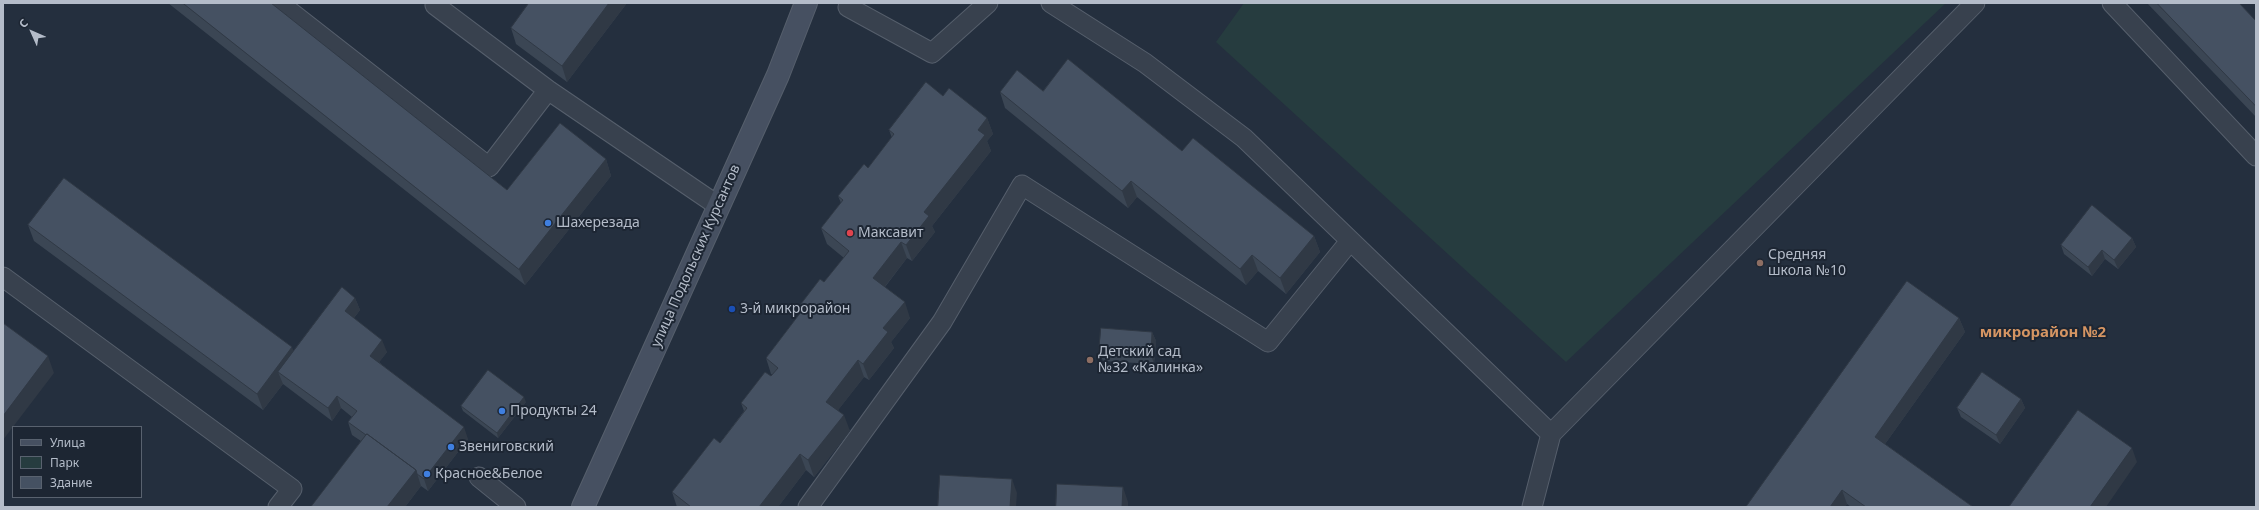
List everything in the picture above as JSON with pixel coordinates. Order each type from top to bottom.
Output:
[{"type":"street","name":"улица Подольских Курсантов","points":[[583,507],[717,205],[778,75],[806,3]]},
{"type":"lane","points":[[279,3],[489,167],[548,90]]},
{"type":"lane","points":[[436,3],[434,5],[548,90],[717,205]]},
{"type":"lane","points":[[848,8],[932,53],[988,3]]},
{"type":"lane","points":[[1051,3],[1145,63],[1244,138],[1551,434]]},
{"type":"lane","points":[[1532,507],[1551,434],[1975,3]]},
{"type":"lane","points":[[2112,3],[2256,156]]},
{"type":"lane","points":[[808,507],[942,322],[1022,185],[1268,342],[1350,240]]},
{"type":"lane","points":[[3,277],[292,489],[278,507]]},
{"type":"lane","points":[[479,476],[516,507]]},
{"type":"green space","points":[[1244,3],[1946,3],[1566,362],[1216,42]]},
{"type":"building","points":[[183,3],[271,3],[507,190],[560,123],[606,159],[519,269]]},
{"type":"building","points":[[529,3],[609,3],[562,66],[511,28]]},
{"type":"building","points":[[2157,3],[2239,3],[2256,21],[2256,106]]},
{"type":"building","points":[[1068,59],[1182,151],[1193,138],[1314,236],[1280,278],[1252,255],[1240,269],[1131,181],[1122,191],[1000,92],[1017,70],[1043,91]]},
{"type":"building","points":[[926,82],[943,96],[949,88],[987,118],[978,130],[985,135],[924,212],[929,216],[906,245],[901,242],[873,278],[905,302],[883,328],[888,332],[863,364],[858,360],[826,402],[844,415],[808,460],[800,454],[759,507],[691,507],[672,492],[714,438],[720,443],[747,408],[741,403],[765,372],[771,376],[778,368],[766,358],[801,312],[797,309],[820,279],[824,282],[849,251],[821,228],[843,200],[838,196],[864,164],[868,168],[894,134],[889,130]]},
{"type":"building","points":[[64,178],[292,347],[257,394],[28,225]]},
{"type":"building","points":[[2092,205],[2132,238],[2114,260],[2102,250],[2088,267],[2061,245]]},
{"type":"building","points":[[1907,281],[1959,318],[1875,437],[1973,507],[1866,507],[1842,490],[1830,507],[1746,507]]},
{"type":"building","points":[[342,287],[355,298],[345,311],[382,340],[370,356],[464,427],[424,479],[417,474],[416,470],[348,422],[357,411],[337,396],[328,408],[278,372]]},
{"type":"building","points":[[3,323],[48,356],[3,416]]},
{"type":"building","points":[[1101,328],[1152,332],[1151,355],[1099,352]]},
{"type":"building","points":[[488,370],[524,397],[497,433],[461,406]]},
{"type":"building","points":[[1982,372],[2021,399],[1996,435],[1957,408]]},
{"type":"building","points":[[2078,410],[2132,448],[2090,507],[2009,507]]},
{"type":"building","points":[[367,434],[416,470],[387,507],[311,507]]},
{"type":"building","points":[[940,475],[1012,479],[1010,507],[938,507]]},
{"type":"building","points":[[1057,484],[1123,487],[1122,507],[1056,507]]},
{"type":"place","name":"Шахерезада","points":[[548,223]]},
{"type":"place","name":"Максавит","points":[[850,233]]},
{"type":"place","name":"Средняя школа №10","points":[[1760,263]]},
{"type":"place","name":"3-й микрорайон","points":[[732,309]]},
{"type":"place","name":"Детский сад №32 «Калинка»","points":[[1090,360]]},
{"type":"place","name":"Продукты 24","points":[[502,411]]},
{"type":"place","name":"Звениговский","points":[[451,447]]},
{"type":"place","name":"Красное&Белое","points":[[427,474]]},
{"type":"district","name":"микрорайон №2","points":[[2043,333]]}]
